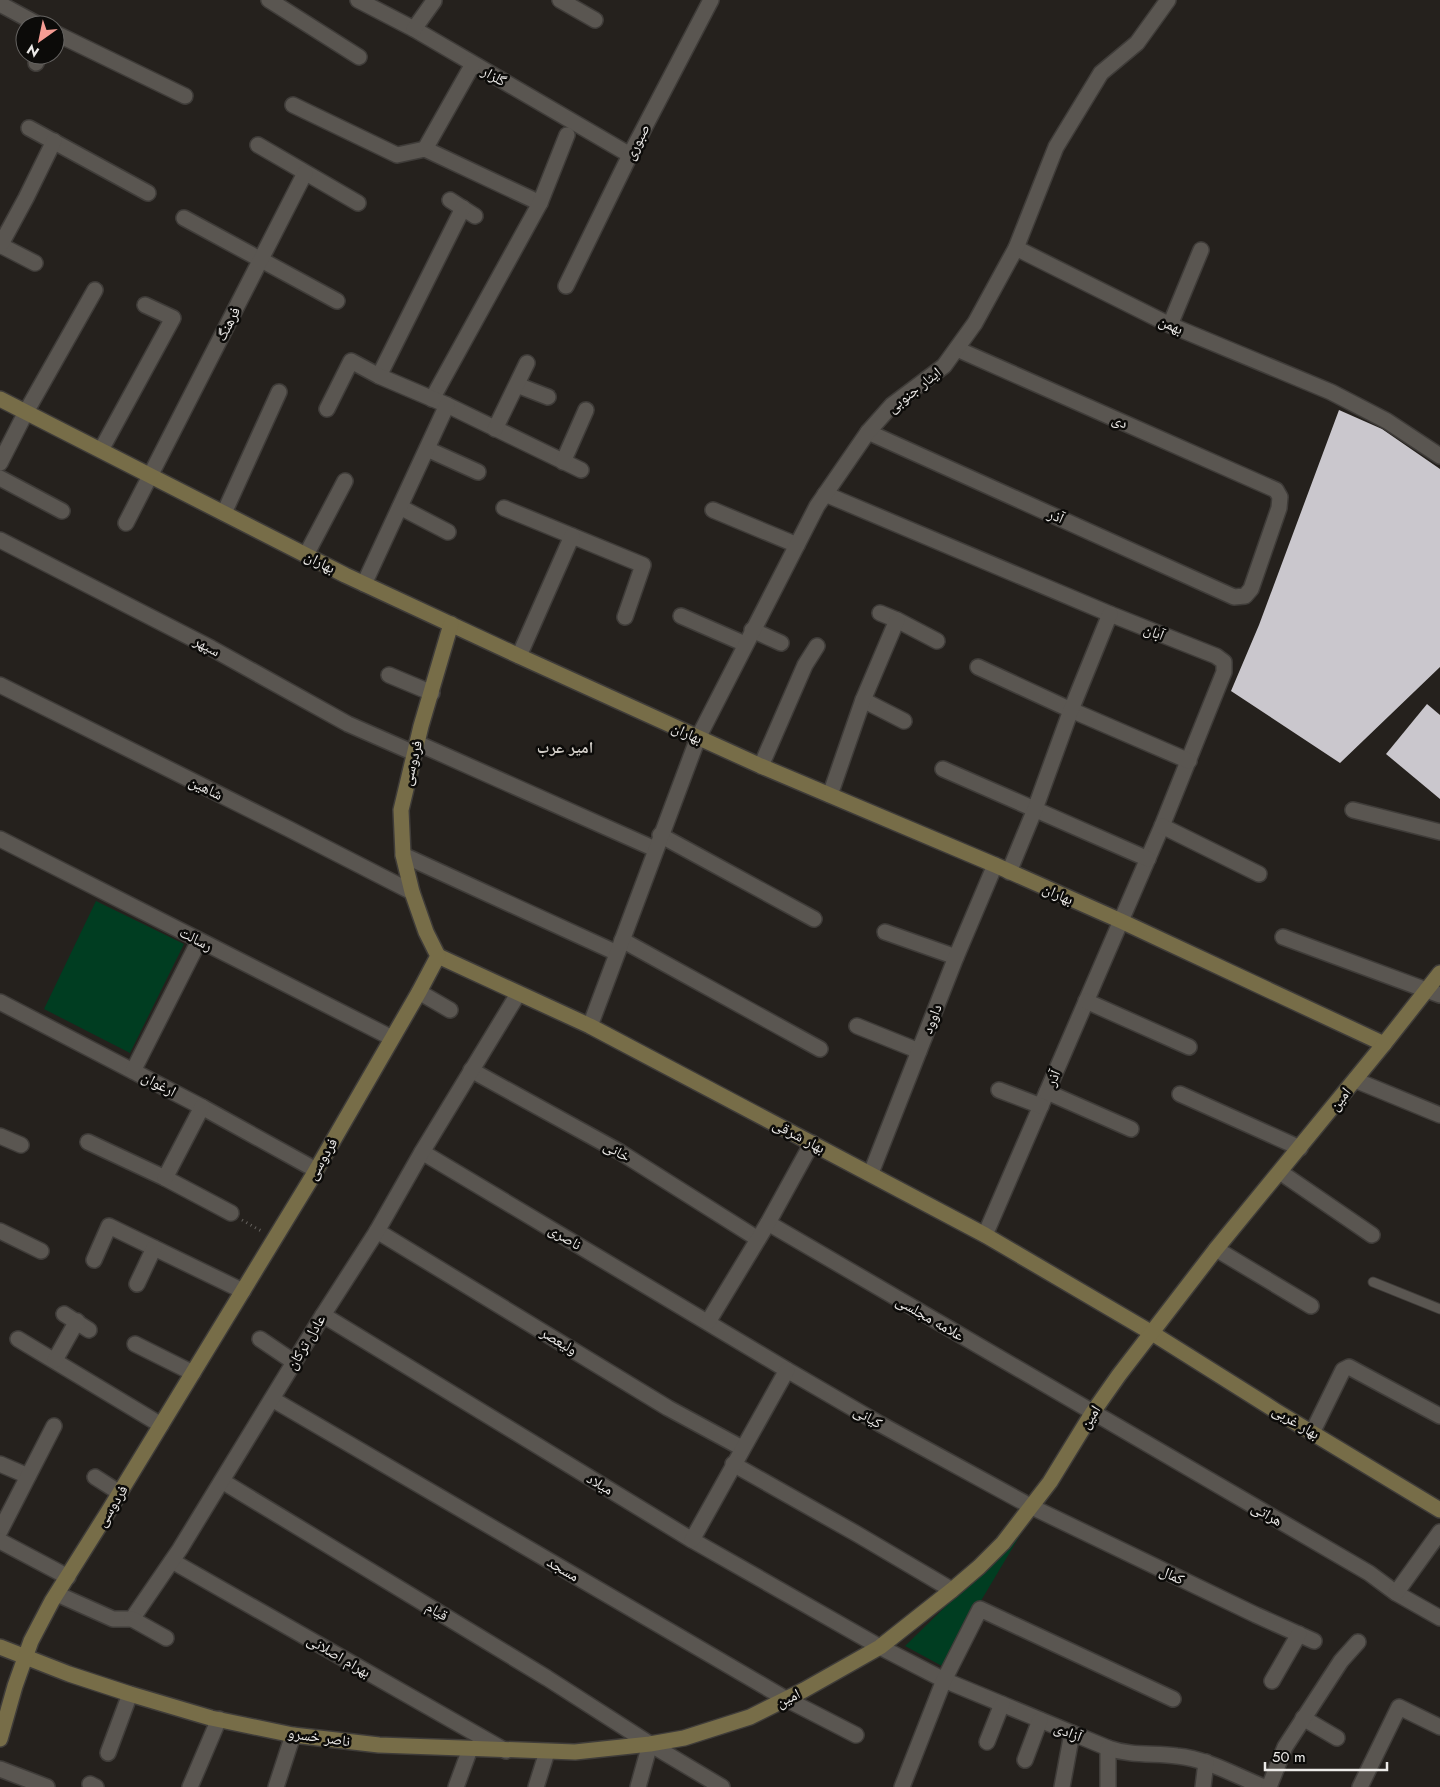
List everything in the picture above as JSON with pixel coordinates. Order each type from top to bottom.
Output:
[{"type":"street","points":[[269,0],[359,57]]},
{"type":"street","name":"گلزار","points":[[358,0],[414,29],[630,155]]},
{"type":"street","name":"صبوری","points":[[566,286],[630,155],[711,0]]},
{"type":"street","name":"ایثار جنوبی","points":[[590,1026],[654,850],[698,738],[817,506],[868,432],[892,405],[944,366],[957,349],[975,323],[1016,248],[1056,147],[1100,73],[1137,43],[1168,0]]},
{"type":"street","points":[[414,29],[434,1]]},
{"type":"street","points":[[563,1],[595,20]]},
{"type":"street","points":[[0,4],[20,15]]},
{"type":"street","points":[[65,38],[185,96]]},
{"type":"street","points":[[425,149],[473,64]]},
{"type":"street","points":[[293,105],[397,155],[425,149],[540,203]]},
{"type":"street","points":[[29,128],[148,193]]},
{"type":"street","points":[[432,399],[540,203],[567,135]]},
{"type":"street","points":[[35,263],[0,245],[54,141]]},
{"type":"street","points":[[258,146],[358,203]]},
{"type":"street","name":"فرهنگ","points":[[126,522],[305,173]]},
{"type":"street","points":[[378,376],[463,208]]},
{"type":"street","points":[[184,218],[337,301]]},
{"type":"street","name":"بهمن","points":[[1016,248],[1170,325],[1331,392],[1387,420],[1440,456]]},
{"type":"street","points":[[1170,325],[1201,250]]},
{"type":"street","points":[[0,463],[26,412],[96,290]]},
{"type":"street","points":[[101,450],[173,318],[145,305]]},
{"type":"street","name":"دی","points":[[957,349],[1276,490],[1280,497],[1279,508],[1251,589],[1245,596]]},
{"type":"street","points":[[327,409],[351,361],[378,376],[447,405],[581,470]]},
{"type":"street","points":[[495,428],[527,363]]},
{"type":"street","points":[[516,385],[548,397]]},
{"type":"street","points":[[224,513],[279,392]]},
{"type":"street","name":"بهاران","points":[[0,398],[364,584],[698,738],[1121,921],[1384,1044]]},
{"type":"street","points":[[364,584],[447,405]]},
{"type":"street","points":[[563,462],[586,410]]},
{"type":"street","name":"آذر","points":[[868,432],[1234,596],[1245,596]]},
{"type":"street","points":[[427,449],[478,472]]},
{"type":"street","points":[[0,478],[62,511]]},
{"type":"street","points":[[306,555],[345,481]]},
{"type":"street","name":"آبان","points":[[825,494],[1110,614],[1216,656],[1224,662],[1224,672],[1189,761],[1121,921]]},
{"type":"street","points":[[400,507],[448,532]]},
{"type":"street","points":[[504,508],[643,565],[624,617]]},
{"type":"street","points":[[713,510],[797,544]]},
{"type":"street","points":[[519,656],[572,536]]},
{"type":"street","name":"سپهر","points":[[0,540],[211,648],[348,724],[416,748],[654,850]]},
{"type":"street","points":[[880,614],[897,620],[937,641]]},
{"type":"street","points":[[1009,872],[1110,614]]},
{"type":"street","points":[[681,616],[745,644]]},
{"type":"street","points":[[830,795],[863,700],[897,620]]},
{"type":"street","name":"فردوسی","points":[[0,1737],[31,1641],[56,1594],[162,1425],[316,1170],[438,956],[426,932],[412,892],[403,855],[401,810],[416,748],[451,624]]},
{"type":"street","points":[[752,630],[781,643]]},
{"type":"street","points":[[761,766],[805,665],[817,646]]},
{"type":"street","points":[[978,666],[1071,710],[1189,761]]},
{"type":"street","points":[[389,675],[432,693]]},
{"type":"street","name":"شاهین","points":[[0,685],[289,828],[412,892]]},
{"type":"street","points":[[863,700],[904,720]]},
{"type":"street","points":[[943,769],[1148,859]]},
{"type":"street","points":[[1353,810],[1440,832]]},
{"type":"street","points":[[1162,826],[1259,874]]},
{"type":"street","points":[[660,835],[814,919]]},
{"type":"street","name":"رسالت","points":[[0,839],[392,1038]]},
{"type":"street","points":[[403,855],[619,946],[820,1049]]},
{"type":"street","name":"داوود","points":[[871,1173],[956,957],[995,865]]},
{"type":"street","name":"آذر","points":[[985,1234],[1121,921]]},
{"type":"street","points":[[885,932],[956,957]]},
{"type":"street","points":[[1283,937],[1433,992]]},
{"type":"street","points":[[133,1071],[199,941]]},
{"type":"street","name":"بهار شرقی","points":[[438,956],[590,1026],[871,1173],[985,1234],[1152,1333]]},
{"type":"street","name":"امین","points":[[650,1744],[684,1738],[750,1717],[804,1690],[880,1647],[979,1567],[1032,1507],[1118,1375],[1216,1250],[1384,1044],[1433,992],[1440,973]]},
{"type":"street","points":[[419,992],[450,1010]]},
{"type":"street","name":"عادل ترکان","points":[[132,1619],[172,1561],[323,1315],[377,1231],[422,1152],[518,994]]},
{"type":"street","points":[[1086,1001],[1189,1047]]},
{"type":"street","name":"ارغوان","points":[[0,1002],[202,1107],[316,1170]]},
{"type":"street","points":[[857,1026],[919,1051]]},
{"type":"street","name":"خانی","points":[[471,1070],[620,1152],[758,1240]]},
{"type":"street","points":[[1355,1080],[1440,1115]]},
{"type":"street","points":[[1000,1090],[1044,1099],[1131,1129]]},
{"type":"street","points":[[1180,1094],[1300,1148]]},
{"type":"street","points":[[165,1178],[202,1107]]},
{"type":"street","points":[[0,1136],[21,1145]]},
{"type":"street","points":[[88,1142],[165,1178],[231,1213]]},
{"type":"street","points":[[708,1322],[768,1223],[812,1143]]},
{"type":"street","name":"ناصری","points":[[422,1152],[708,1322]]},
{"type":"street","points":[[1280,1172],[1372,1235]]},
{"type":"street","name":"علامه مجلسی","points":[[768,1223],[1093,1412]]},
{"type":"street","points":[[94,1260],[109,1226],[243,1291]]},
{"type":"street","points":[[0,1230],[41,1251]]},
{"type":"street","name":"ولیعصر","points":[[377,1231],[668,1408],[742,1448]]},
{"type":"street","points":[[137,1284],[154,1248]]},
{"type":"street","points":[[1216,1250],[1311,1306]]},
{"type":"street","name":"میلاد","points":[[323,1315],[692,1540],[880,1647]]},
{"type":"street","points":[[55,1360],[77,1322]]},
{"type":"street","name":"کیانی","points":[[708,1322],[880,1424],[1032,1507]]},
{"type":"street","name":"بهار غربی","points":[[1152,1333],[1440,1510]]},
{"type":"street","points":[[18,1339],[162,1425]]},
{"type":"street","points":[[260,1339],[294,1362]]},
{"type":"street","points":[[135,1344],[193,1373]]},
{"type":"street","points":[[1312,1432],[1343,1370],[1349,1367],[1440,1416]]},
{"type":"street","points":[[692,1540],[787,1370]]},
{"type":"street","name":"مسجد","points":[[272,1399],[786,1699],[856,1735]]},
{"type":"street","name":"هراتی","points":[[1093,1412],[1369,1573],[1396,1593],[1440,1618]]},
{"type":"street","points":[[0,1531],[54,1426]]},
{"type":"street","points":[[0,1464],[28,1476]]},
{"type":"street","points":[[734,1464],[952,1590]]},
{"type":"street","points":[[95,1477],[120,1492]]},
{"type":"street","name":"قیام","points":[[222,1481],[530,1667],[650,1744],[722,1787]]},
{"type":"street","name":"کمال","points":[[1032,1507],[1314,1641]]},
{"type":"street","points":[[1396,1593],[1440,1532]]},
{"type":"street","points":[[0,1541],[68,1577]]},
{"type":"street","name":"بهرام اصلانی","points":[[172,1561],[506,1751]]},
{"type":"street","points":[[56,1594],[113,1620],[132,1619],[166,1638]]},
{"type":"street","points":[[902,1787],[944,1680],[980,1609],[1173,1699]]},
{"type":"street","points":[[1272,1681],[1299,1634]]},
{"type":"street","points":[[1268,1787],[1285,1747],[1303,1718],[1341,1661],[1358,1642]]},
{"type":"street","name":"ناصر خسرو","points":[[0,1647],[69,1674],[130,1694],[219,1719],[293,1735],[379,1745],[506,1751],[575,1752],[650,1744]]},
{"type":"street","name":"آزادی","points":[[880,1647],[944,1680],[1108,1748],[1122,1753],[1178,1756],[1206,1762],[1244,1783],[1264,1787]]},
{"type":"street","points":[[108,1753],[130,1694]]},
{"type":"street","points":[[987,1742],[1002,1704]]},
{"type":"street","points":[[1360,1787],[1398,1707],[1440,1727]]},
{"type":"street","points":[[1303,1718],[1338,1738]]},
{"type":"street","points":[[195,1786],[219,1719]]},
{"type":"street","points":[[1025,1760],[1040,1720]]},
{"type":"street","points":[[1062,1787],[1072,1733]]},
{"type":"street","points":[[276,1787],[293,1735]]},
{"type":"street","points":[[638,1787],[650,1744]]},
{"type":"street","points":[[1108,1748],[1108,1787]]},
{"type":"street","points":[[456,1787],[470,1749]]},
{"type":"street","points":[[536,1787],[547,1752]]},
{"type":"street","points":[[1203,1787],[1206,1762]]},
{"type":"street","points":[[0,1770],[47,1787]]},
{"type":"lane","points":[[1373,1282],[1440,1310]]},
{"type":"path","points":[[231,1213],[274,1239]]},
{"type":"green space","points":[[96,901],[184,944],[130,1053],[44,1009]]},
{"type":"green space","points":[[1022,1532],[942,1666],[905,1646]]},
{"type":"building","points":[[1339,410],[1382,429],[1440,469],[1440,667],[1340,763],[1231,691],[1259,625]]},
{"type":"building","points":[[1427,704],[1440,715],[1440,799],[1386,754]]},
{"type":"district","name":"امیر عرب","points":[[565,747]]}]
